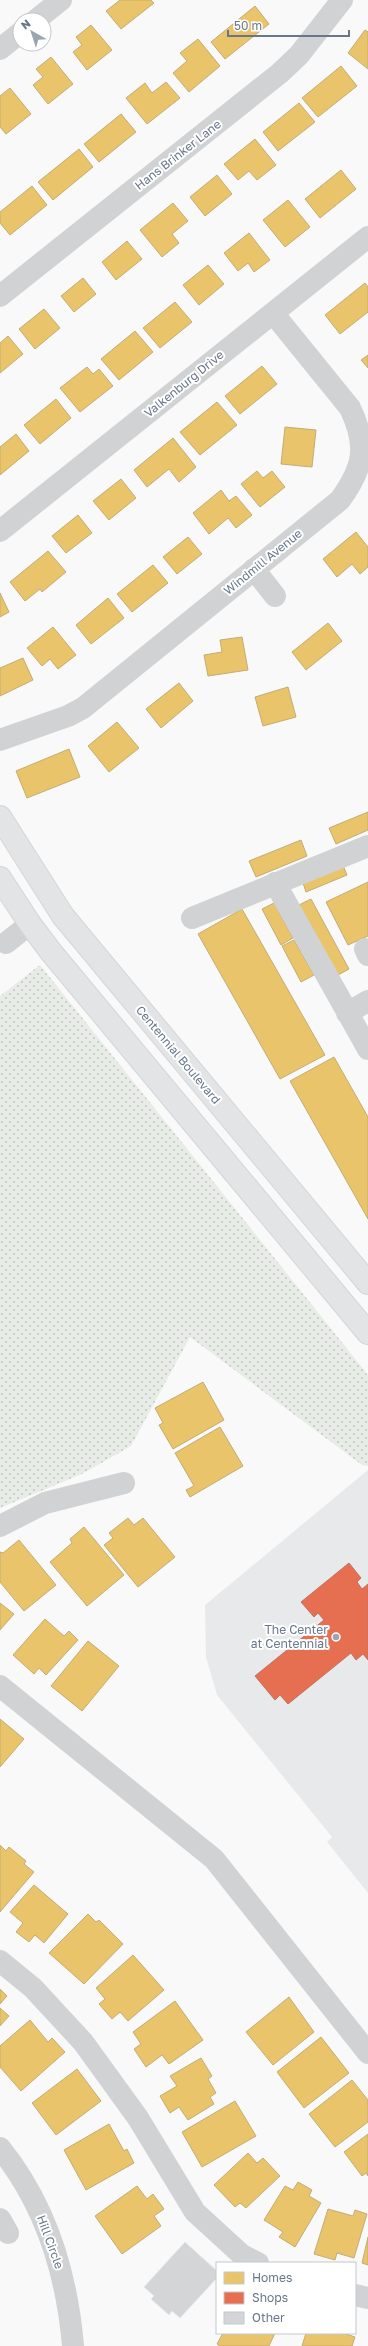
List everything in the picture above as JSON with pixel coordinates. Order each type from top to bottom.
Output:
[{"type":"main road","name":"Centennial Boulevard","points":[[0,817],[63,916],[368,1284]]},
{"type":"main road","points":[[0,878],[30,924],[368,1333]]},
{"type":"street","points":[[46,12],[61,0]]},
{"type":"street","name":"Hans Brinker Lane","points":[[0,296],[280,73],[299,55],[342,0]]},
{"type":"street","points":[[0,49],[12,39]]},
{"type":"street","name":"Valkenburg Drive","points":[[0,531],[368,237]]},
{"type":"street","name":"Windmill Avenue","points":[[0,740],[83,708],[340,500],[352,484],[359,465],[363,445],[359,427],[350,408],[273,312]]},
{"type":"street","points":[[254,569],[275,596]]},
{"type":"street","points":[[192,918],[368,846]]},
{"type":"street","points":[[275,883],[368,1049]]},
{"type":"street","points":[[6,943],[30,924]]},
{"type":"street","points":[[347,1012],[368,1001]]},
{"type":"street","points":[[0,1526],[45,1503],[124,1483]]},
{"type":"street","points":[[0,1686],[214,1859],[368,2053]]},
{"type":"street","points":[[0,1961],[34,1988],[83,2042],[138,2118],[195,2212],[242,2255],[256,2262]]},
{"type":"street","name":"Hill Circle","points":[[0,2148],[28,2192],[51,2238],[68,2300],[73,2346]]},
{"type":"street","points":[[356,2296],[368,2298]]},
{"type":"shaded area","points":[[40,965],[368,1375],[368,1466],[362,1465],[190,1337],[131,1446],[82,1474],[0,1508],[0,996]]},
{"type":"shaded area","points":[[368,1470],[368,1893],[327,1842],[332,1837],[217,1695],[206,1657],[205,1605]]},
{"type":"building: Homes","points":[[120,0],[151,0],[154,3],[121,29],[106,11]]},
{"type":"building: Homes","points":[[255,6],[269,24],[225,59],[211,42]]},
{"type":"building: Homes","points":[[91,25],[112,50],[87,70],[73,52],[82,45],[76,37]]},
{"type":"building: Homes","points":[[365,30],[368,32],[368,69],[348,53]]},
{"type":"building: Homes","points":[[198,39],[220,66],[189,92],[173,73],[187,61],[180,53]]},
{"type":"building: Homes","points":[[51,57],[73,84],[48,104],[33,85],[43,77],[36,69]]},
{"type":"building: Homes","points":[[341,66],[357,86],[318,117],[302,98]]},
{"type":"building: Homes","points":[[166,82],[180,98],[147,124],[126,98],[145,83],[152,93]]},
{"type":"building: Homes","points":[[10,88],[31,114],[6,134],[0,127],[0,96]]},
{"type":"building: Homes","points":[[299,103],[315,122],[278,151],[263,132]]},
{"type":"building: Homes","points":[[121,114],[136,132],[99,162],[84,144]]},
{"type":"building: Homes","points":[[255,139],[276,165],[257,180],[249,171],[238,180],[224,164]]},
{"type":"building: Homes","points":[[79,149],[93,167],[53,200],[38,182]]},
{"type":"building: Homes","points":[[341,170],[356,189],[320,218],[305,199]]},
{"type":"building: Homes","points":[[217,175],[232,194],[205,216],[190,197]]},
{"type":"building: Homes","points":[[32,186],[47,205],[10,235],[0,223],[0,212]]},
{"type":"building: Homes","points":[[288,200],[310,227],[285,247],[263,220]]},
{"type":"building: Homes","points":[[173,203],[188,221],[172,234],[179,243],[162,257],[140,230]]},
{"type":"building: Homes","points":[[249,233],[270,260],[254,272],[248,263],[238,271],[224,253]]},
{"type":"building: Homes","points":[[127,241],[142,259],[116,280],[102,262]]},
{"type":"building: Homes","points":[[208,265],[224,284],[199,305],[183,285]]},
{"type":"building: Homes","points":[[83,278],[96,294],[74,312],[61,296]]},
{"type":"building: Homes","points":[[365,283],[368,287],[368,312],[340,334],[325,315]]},
{"type":"building: Homes","points":[[175,302],[192,322],[160,348],[143,328]]},
{"type":"building: Homes","points":[[44,309],[60,328],[35,349],[19,329]]},
{"type":"building: Homes","points":[[135,331],[153,352],[119,380],[101,359]]},
{"type":"building: Homes","points":[[8,336],[23,354],[0,373],[0,343]]},
{"type":"building: Homes","points":[[368,355],[368,368],[361,360]]},
{"type":"building: Homes","points":[[262,366],[277,384],[240,414],[225,396]]},
{"type":"building: Homes","points":[[87,367],[93,374],[99,369],[113,386],[80,412],[60,388]]},
{"type":"building: Homes","points":[[56,399],[71,418],[40,444],[24,425]]},
{"type":"building: Homes","points":[[217,402],[237,425],[200,455],[180,432]]},
{"type":"building: Homes","points":[[285,427],[316,430],[312,467],[281,464]]},
{"type":"building: Homes","points":[[16,434],[29,451],[0,475],[0,447]]},
{"type":"building: Homes","points":[[173,438],[196,467],[179,482],[169,469],[147,487],[134,470]]},
{"type":"building: Homes","points":[[257,471],[263,478],[272,471],[285,487],[260,507],[241,484]]},
{"type":"building: Homes","points":[[121,479],[136,498],[109,520],[93,501]]},
{"type":"building: Homes","points":[[221,490],[229,501],[236,496],[252,515],[236,528],[228,518],[209,534],[193,513]]},
{"type":"building: Homes","points":[[78,515],[92,533],[66,553],[52,536]]},
{"type":"building: Homes","points":[[356,532],[368,547],[368,567],[360,574],[352,564],[337,577],[323,559]]},
{"type":"building: Homes","points":[[188,537],[202,554],[177,574],[163,557]]},
{"type":"building: Homes","points":[[48,551],[66,572],[42,592],[40,589],[25,601],[10,582]]},
{"type":"building: Homes","points":[[153,565],[168,583],[132,612],[117,594]]},
{"type":"building: Homes","points":[[0,593],[9,612],[0,617]]},
{"type":"building: Homes","points":[[108,598],[124,618],[91,644],[76,625]]},
{"type":"building: Homes","points":[[328,623],[342,641],[306,670],[292,652]]},
{"type":"building: Homes","points":[[53,627],[76,655],[58,669],[50,659],[42,666],[27,648]]},
{"type":"building: Homes","points":[[242,637],[248,670],[208,676],[204,655],[222,652],[220,640]]},
{"type":"building: Homes","points":[[23,658],[33,680],[0,696],[0,668]]},
{"type":"building: Homes","points":[[179,683],[193,701],[161,728],[146,709]]},
{"type":"building: Homes","points":[[288,687],[296,717],[263,726],[255,697]]},
{"type":"building: Homes","points":[[117,722],[139,748],[109,772],[88,746]]},
{"type":"building: Homes","points":[[69,749],[80,777],[27,798],[16,771]]},
{"type":"building: Homes","points":[[368,812],[368,830],[336,844],[329,828]]},
{"type":"building: Homes","points":[[301,840],[307,856],[256,877],[249,861]]},
{"type":"building: Homes","points":[[342,863],[347,875],[306,892],[302,880]]},
{"type":"building: Homes","points":[[368,882],[368,936],[348,945],[326,902]]},
{"type":"building: Homes","points":[[311,899],[349,969],[338,975],[299,905]]},
{"type":"building: Homes","points":[[274,903],[293,938],[281,945],[262,909]]},
{"type":"building: Homes","points":[[242,909],[325,1055],[280,1079],[198,934]]},
{"type":"building: Homes","points":[[294,940],[314,975],[301,982],[282,946]]},
{"type":"building: Homes","points":[[334,1057],[368,1117],[368,1219],[290,1081]]},
{"type":"building: Homes","points":[[203,1382],[224,1420],[173,1449],[159,1425],[163,1423],[155,1408]]},
{"type":"building: Homes","points":[[220,1427],[243,1466],[190,1497],[186,1490],[194,1486],[175,1453]]},
{"type":"building: Homes","points":[[128,1518],[134,1525],[143,1518],[175,1557],[138,1587],[104,1545],[113,1538],[109,1533]]},
{"type":"building: Homes","points":[[84,1527],[124,1575],[87,1606],[50,1562],[72,1543],[70,1539]]},
{"type":"building: Homes","points":[[19,1540],[56,1585],[24,1611],[0,1582],[0,1552],[3,1553]]},
{"type":"building: Homes","points":[[0,1603],[14,1614],[0,1630]]},
{"type":"building: Homes","points":[[45,1619],[64,1636],[69,1631],[78,1640],[46,1675],[39,1668],[34,1674],[13,1655]]},
{"type":"building: Homes","points":[[88,1641],[119,1666],[82,1711],[51,1686]]},
{"type":"building: Homes","points":[[0,1719],[24,1739],[0,1767]]},
{"type":"building: Homes","points":[[0,1845],[6,1851],[9,1847],[26,1861],[24,1864],[34,1872],[0,1912]]},
{"type":"building: Homes","points":[[34,1885],[68,1914],[44,1943],[35,1935],[29,1942],[16,1932],[23,1923],[10,1912]]},
{"type":"building: Homes","points":[[88,1914],[96,1922],[99,1920],[123,1944],[84,1984],[49,1953]]},
{"type":"building: Homes","points":[[133,1955],[164,1990],[128,2021],[120,2012],[112,2019],[99,2004],[105,1999],[96,1988]]},
{"type":"building: Homes","points":[[0,1989],[7,1996],[0,2004]]},
{"type":"building: Homes","points":[[289,1997],[314,2032],[273,2065],[246,2032]]},
{"type":"building: Homes","points":[[175,2001],[203,2040],[169,2064],[162,2055],[146,2067],[134,2049],[141,2044],[133,2032]]},
{"type":"building: Homes","points":[[0,2008],[9,2016],[0,2026]]},
{"type":"building: Homes","points":[[30,2020],[48,2042],[52,2038],[65,2052],[21,2091],[0,2067],[0,2046]]},
{"type":"building: Homes","points":[[321,2037],[349,2073],[304,2108],[277,2072]]},
{"type":"building: Homes","points":[[201,2058],[212,2076],[208,2079],[216,2093],[210,2097],[214,2104],[188,2120],[179,2107],[170,2113],[160,2096],[177,2086],[170,2076]]},
{"type":"building: Homes","points":[[77,2069],[101,2101],[56,2135],[32,2103]]},
{"type":"building: Homes","points":[[352,2080],[368,2100],[368,2122],[335,2147],[309,2114]]},
{"type":"building: Homes","points":[[235,2101],[256,2136],[202,2167],[182,2132]]},
{"type":"building: Homes","points":[[109,2124],[124,2151],[127,2149],[134,2163],[86,2190],[64,2150]]},
{"type":"building: Homes","points":[[368,2134],[368,2176],[366,2173],[362,2176],[344,2152]]},
{"type":"building: Homes","points":[[248,2153],[257,2163],[263,2158],[280,2176],[246,2208],[240,2203],[235,2207],[214,2185]]},
{"type":"building: Homes","points":[[298,2182],[312,2190],[309,2196],[321,2203],[295,2247],[279,2237],[283,2232],[264,2220],[285,2186],[293,2190]]},
{"type":"building: Homes","points":[[137,2186],[147,2199],[153,2194],[164,2209],[154,2216],[161,2226],[122,2254],[95,2216]]},
{"type":"building: Homes","points":[[328,2209],[353,2216],[355,2210],[367,2214],[354,2258],[337,2253],[335,2260],[314,2254]]},
{"type":"building: Homes","points":[[368,2237],[368,2265],[362,2263]]},
{"type":"building: Homes","points":[[222,2334],[275,2334],[269,2346],[220,2346],[217,2344]]},
{"type":"building: Homes","points":[[306,2334],[346,2334],[355,2337],[352,2346],[302,2346]]},
{"type":"building: Shops","name":"The Center at Centennial","points":[[349,1563],[361,1578],[357,1582],[362,1589],[368,1584],[368,1660],[363,1654],[356,1660],[351,1653],[288,1704],[280,1695],[275,1700],[255,1676],[324,1620],[318,1613],[314,1617],[301,1602]]},
{"type":"building: Other","points":[[185,2242],[216,2270],[216,2279],[180,2318],[172,2311],[169,2315],[151,2299],[154,2296],[144,2287]]},
{"type":"place","name":"The Center at Centennial","points":[[336,1637]]}]
